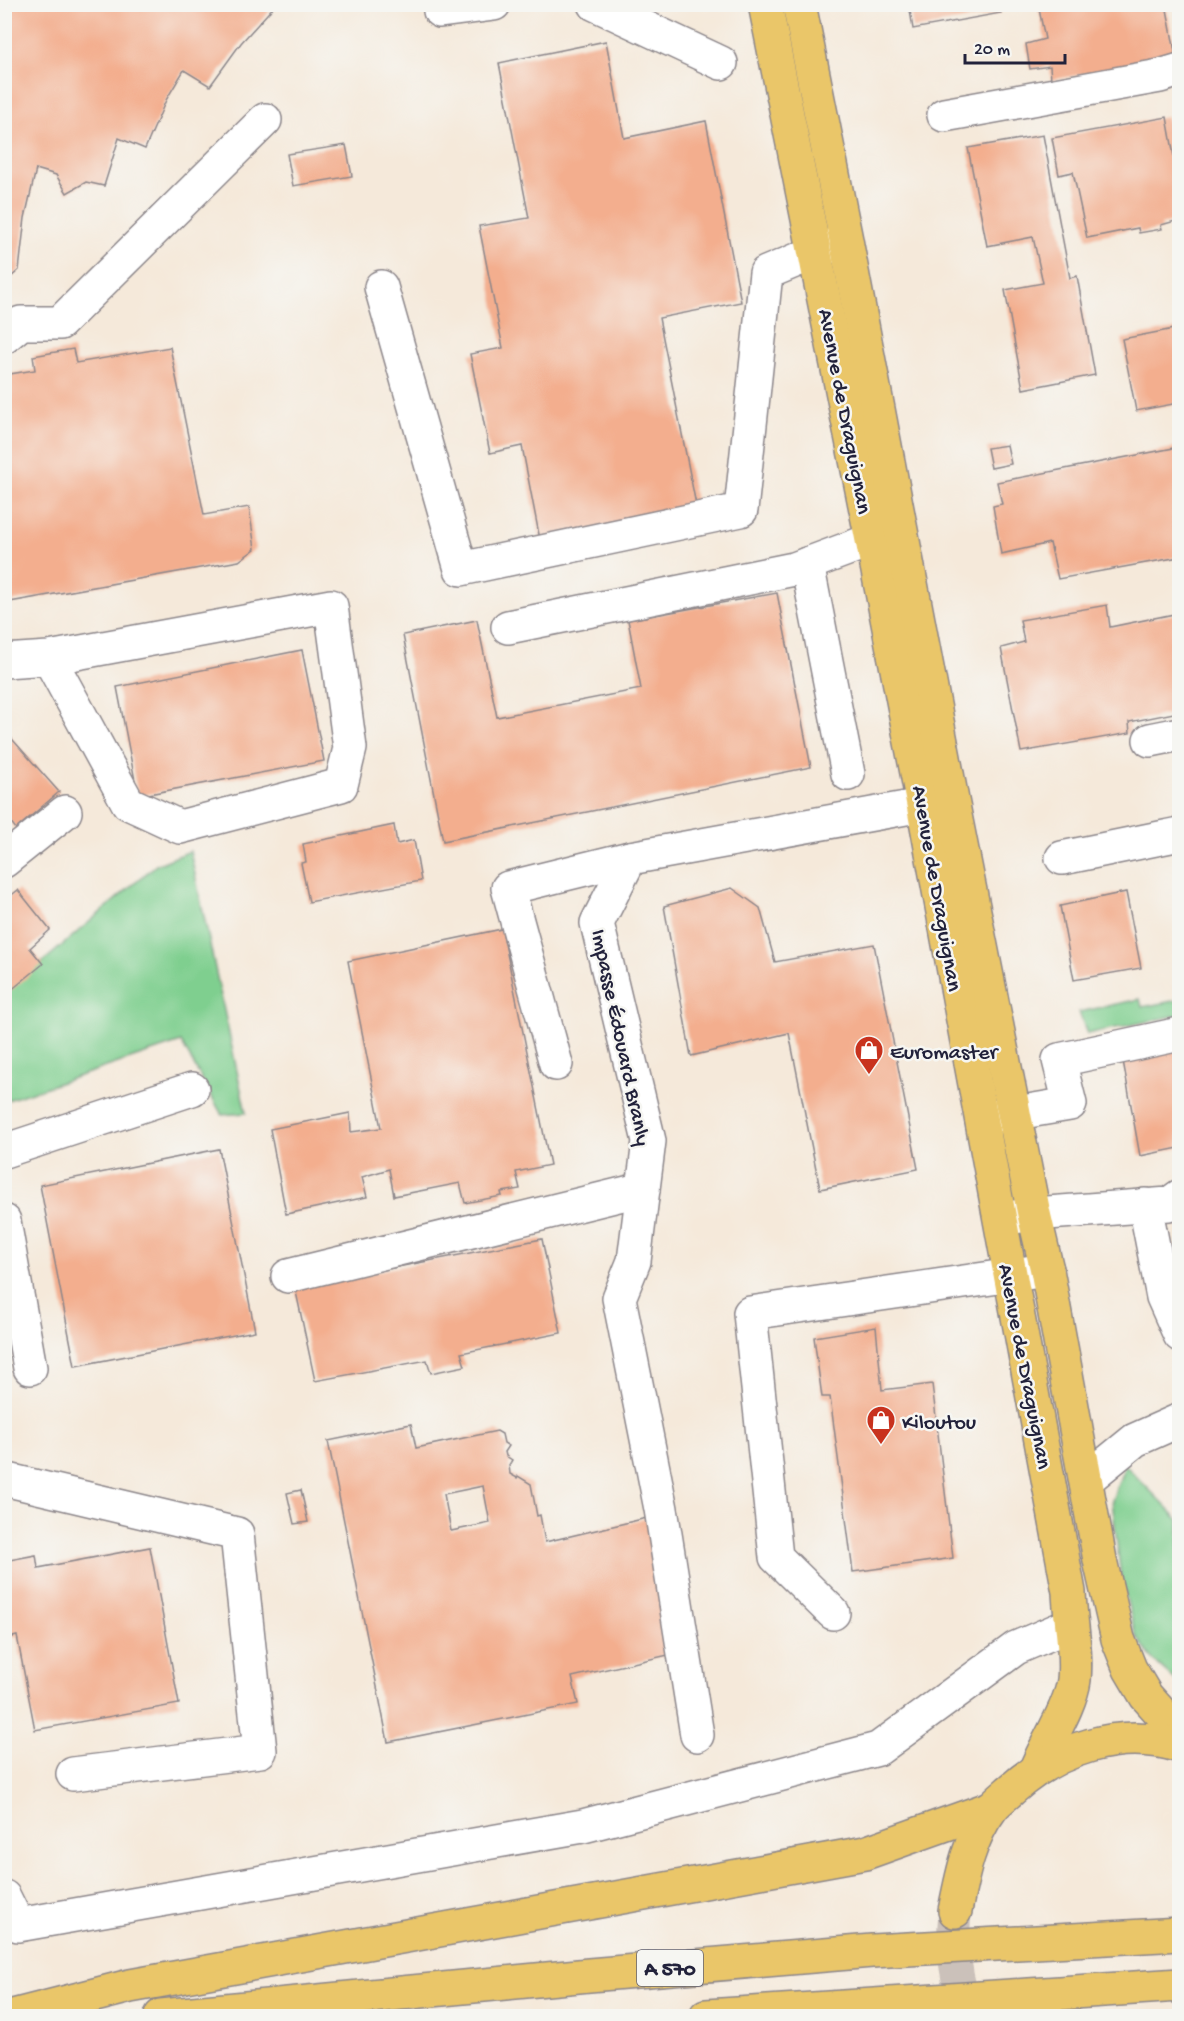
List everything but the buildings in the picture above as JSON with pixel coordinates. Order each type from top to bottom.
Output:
[{"type":"main road","name":"Avenue de Draguignan","points":[[799,4],[846,240],[886,535]]},
{"type":"main road","name":"Avenue de Draguignan","points":[[769,6],[814,251],[886,535],[938,802],[1014,1112],[1047,1270],[1100,1560],[1118,1639],[1130,1669],[1146,1696],[1179,1734]]},
{"type":"main road","name":"Avenue de Draguignan","points":[[938,802],[981,1119],[1069,1592],[1074,1682],[1036,1769]]},
{"type":"main road","points":[[955,1911],[963,1872],[974,1837],[991,1808],[1036,1769],[1074,1749],[1109,1741],[1135,1739],[1166,1742],[1179,1746]]},
{"type":"main road","points":[[13,2016],[130,1986],[865,1853],[991,1808]]},
{"type":"main road","name":"A 570","points":[[161,2016],[589,1975],[860,1952],[1179,1934]]},
{"type":"main road","name":"A 570","points":[[706,2016],[1179,1985]]},
{"type":"street","points":[[440,11],[494,4]]},
{"type":"street","points":[[595,4],[721,63]]},
{"type":"street","points":[[944,115],[1160,76],[1179,70]]},
{"type":"street","points":[[4,337],[21,323],[60,323],[265,120]]},
{"type":"street","points":[[381,287],[461,569],[741,510],[766,273],[814,251],[846,240]]},
{"type":"street","points":[[508,627],[782,571],[886,535]]},
{"type":"street","points":[[807,564],[848,774]]},
{"type":"street","points":[[4,661],[49,658],[331,606],[350,748],[341,785],[180,827],[128,803],[49,658]]},
{"type":"street","points":[[556,1064],[508,888],[630,858],[938,802]]},
{"type":"street","points":[[4,861],[65,812]]},
{"type":"street","points":[[1062,858],[1179,834]]},
{"type":"street","name":"Impasse Édouard Branly","points":[[630,858],[597,923],[649,1141],[634,1261],[619,1299],[661,1509],[697,1735]]},
{"type":"street","points":[[981,1119],[1070,1104],[1059,1060],[1179,1034]]},
{"type":"street","points":[[4,1151],[192,1089]]},
{"type":"street","points":[[288,1276],[643,1189]]},
{"type":"street","points":[[1000,1219],[1034,1214],[1169,1204],[1179,1196]]},
{"type":"street","points":[[1145,1205],[1167,1250],[1163,1298],[1179,1335]]},
{"type":"street","points":[[4,1221],[10,1285],[30,1368]]},
{"type":"street","points":[[833,1613],[776,1557],[750,1313],[1047,1270]]},
{"type":"street","points":[[1086,1480],[1135,1440],[1179,1420]]},
{"type":"street","points":[[4,1479],[237,1534],[260,1751],[73,1774]]},
{"type":"street","points":[[4,1897],[18,1925],[583,1826],[878,1749],[1016,1648],[1070,1625]]},
{"type":"green space","points":[[190,851],[246,1113],[222,1115],[181,1042],[5,1101],[4,995],[156,865]]},
{"type":"green space","points":[[1140,999],[1142,1007],[1179,1000],[1179,1015],[1087,1034],[1079,1012]]},
{"type":"green space","points":[[1125,1465],[1179,1520],[1179,1582],[1176,1589],[1180,1593],[1179,1683],[1153,1660],[1136,1636],[1121,1578],[1112,1500]]},
{"type":"tunnel","points":[[955,1911],[955,1964],[968,2016]]},
{"type":"place","name":"Euromaster","points":[[869,1076]]},
{"type":"place","name":"Kiloutou","points":[[881,1446]]}]
